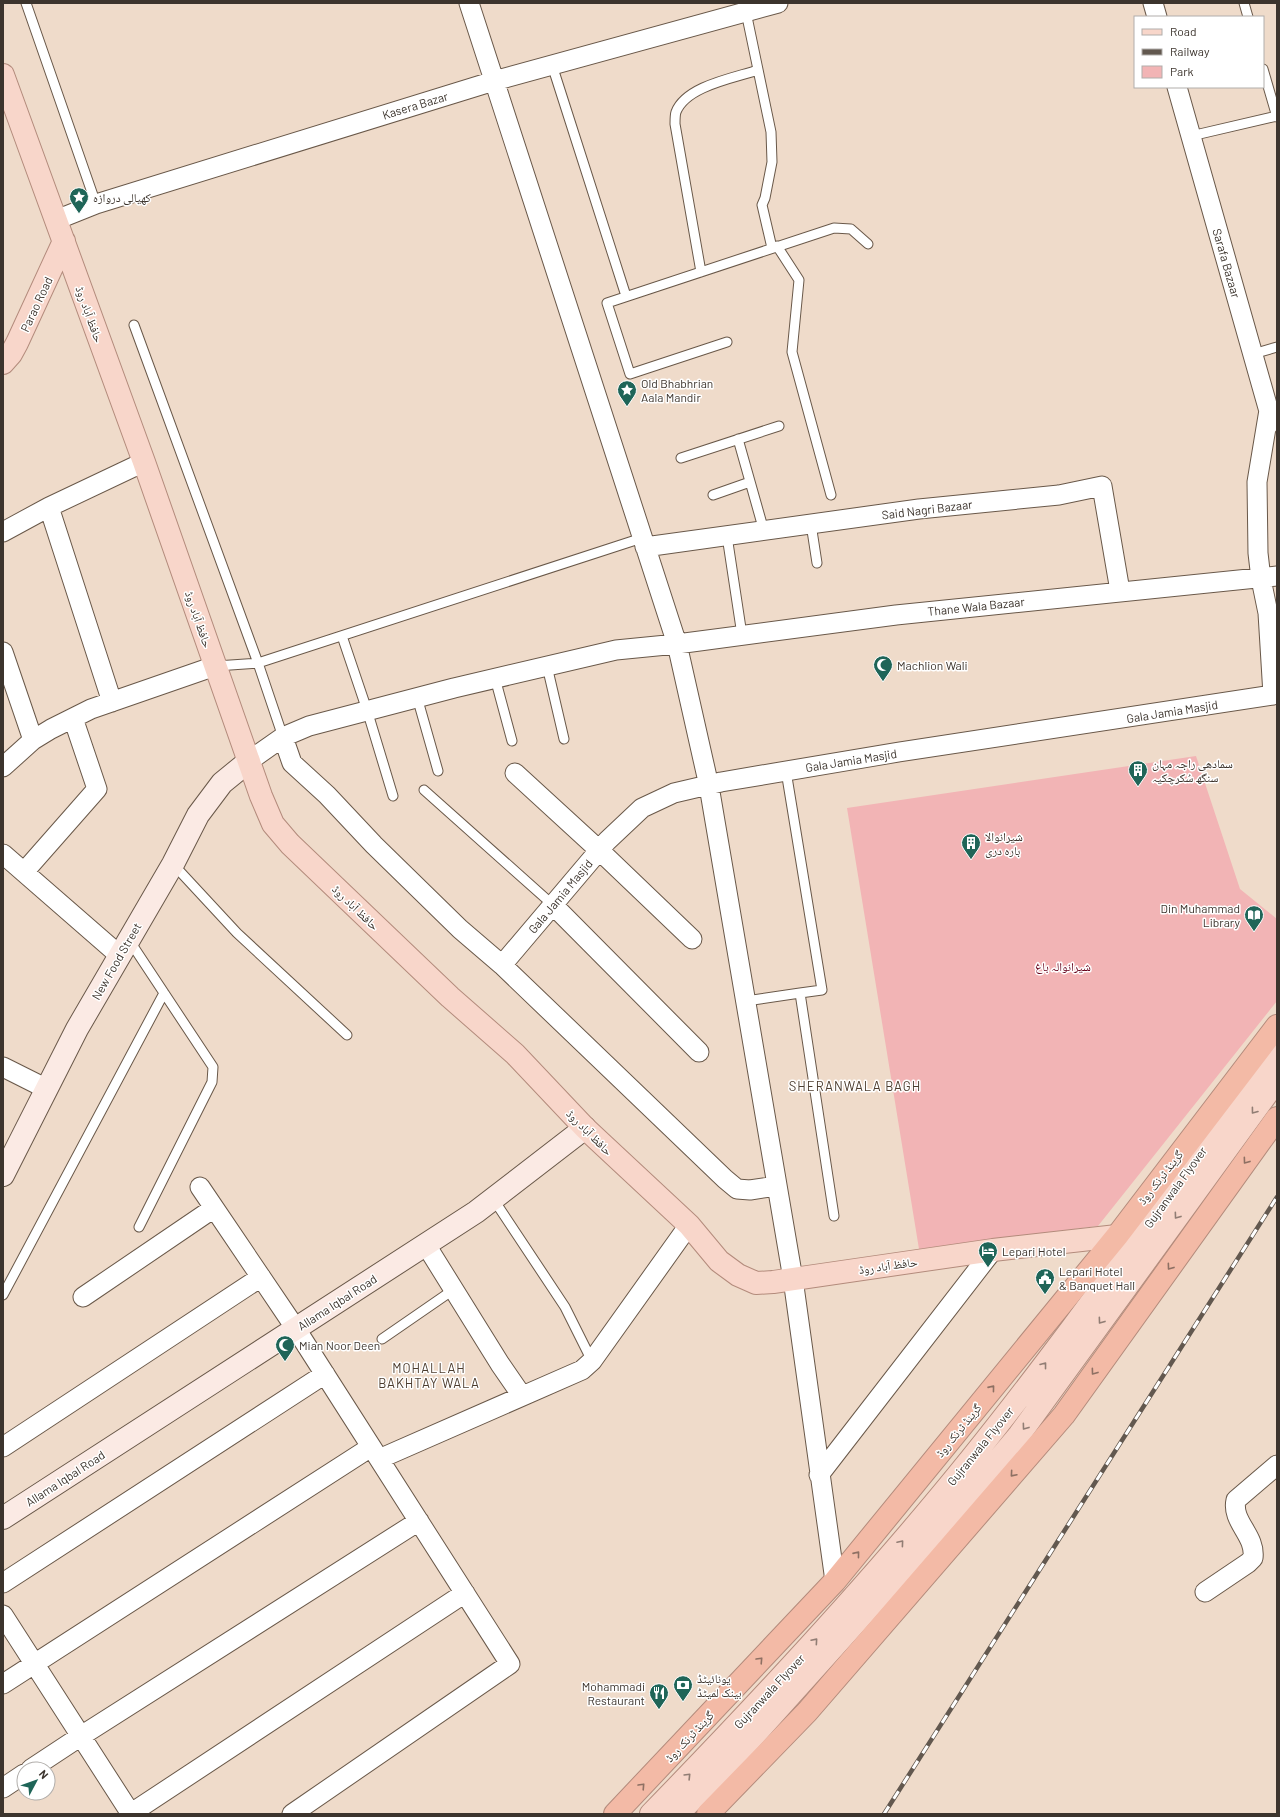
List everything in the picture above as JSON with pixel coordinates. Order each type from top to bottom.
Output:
[{"type":"highway","name":"گرینڈ ٹرنک روڈ","points":[[615,1814],[835,1581],[1117,1236],[1125,1223],[1277,1026]]},
{"type":"highway","points":[[708,1814],[808,1712],[1064,1415],[1277,1118]]},
{"type":"main road","name":"حافظ آباد روڈ","points":[[3,75],[144,462],[261,796],[273,824],[290,844],[450,997],[515,1054],[584,1128],[689,1225],[720,1261],[738,1275],[756,1283],[773,1282],[993,1250],[1117,1236]]},
{"type":"main road","name":"Parao Road","points":[[3,363],[11,354],[10,343],[64,241]]},
{"type":"main road","name":"Gujranwala Flyover","points":[[651,1814],[806,1651],[886,1561],[969,1460],[1078,1322],[1186,1172],[1277,1050]]},
{"type":"main road","name":"Gujranwala Flyover","points":[[678,1814],[740,1751],[934,1535],[1019,1435],[1277,1080]]},
{"type":"street","points":[[469,3],[676,644],[709,786],[793,1279],[819,1475],[835,1581]]},
{"type":"street","name":"Kasera Bazar","points":[[56,220],[96,204],[494,81],[775,3]]},
{"type":"street","points":[[1153,3],[1157,16]]},
{"type":"street","name":"Sarafa Bazaar","points":[[1177,88],[1277,438]]},
{"type":"street","points":[[1269,410],[1257,482],[1258,552],[1269,577]]},
{"type":"street","points":[[3,532],[49,507],[144,462]]},
{"type":"street","name":"Said Nagri Bazaar","points":[[644,543],[727,536],[919,509],[1059,495],[1102,486],[1120,591]]},
{"type":"street","points":[[49,507],[112,702]]},
{"type":"street","name":"Thane Wala Bazaar","points":[[249,761],[283,737],[309,726],[417,697],[616,650],[676,644],[896,615],[1269,577]]},
{"type":"street","name":"Gala Jamia Masjid","points":[[502,965],[599,850],[642,808],[674,793],[721,782],[786,771],[1273,695],[1268,613],[1269,577]]},
{"type":"street","points":[[3,652],[33,740]]},
{"type":"street","points":[[3,767],[33,740],[51,729],[91,709],[216,666]]},
{"type":"street","points":[[24,872],[97,789],[73,718]]},
{"type":"street","points":[[283,737],[292,763],[327,795],[374,845],[455,924],[502,965],[725,1179],[737,1188],[750,1190],[777,1186]]},
{"type":"street","name":"New Food Street","points":[[3,1175],[76,1029],[173,864],[198,815],[222,784],[249,761]]},
{"type":"street","points":[[515,773],[599,850],[692,939]]},
{"type":"street","points":[[3,854],[24,872],[124,947]]},
{"type":"street","points":[[553,905],[699,1052]]},
{"type":"street","points":[[3,1067],[47,1089]]},
{"type":"street","name":"Allama Iqbal Road","points":[[3,1518],[494,1200],[584,1128]]},
{"type":"street","points":[[200,1187],[296,1329],[510,1664],[292,1814]]},
{"type":"street","points":[[83,1296],[214,1208]]},
{"type":"street","points":[[3,1684],[34,1663],[375,1453],[522,1396],[582,1370],[592,1361],[689,1225]]},
{"type":"street","points":[[426,1245],[500,1364],[522,1396]]},
{"type":"street","points":[[819,1475],[993,1250]]},
{"type":"street","points":[[3,1447],[261,1277]]},
{"type":"street","points":[[3,1583],[325,1374]]},
{"type":"street","points":[[1206,1592],[1253,1558],[1252,1544],[1237,1518],[1234,1508],[1236,1500],[1277,1465]]},
{"type":"street","points":[[43,1761],[419,1521]]},
{"type":"street","points":[[3,1615],[131,1814],[465,1593]]},
{"type":"street","points":[[3,1788],[16,1779]]},
{"type":"lane","points":[[26,3],[96,204]]},
{"type":"lane","points":[[1244,3],[1248,16]]},
{"type":"lane","points":[[746,12],[771,132],[772,162],[765,198],[762,205],[774,247],[799,280],[792,352],[831,495]]},
{"type":"lane","points":[[552,65],[626,296]]},
{"type":"lane","points":[[701,272],[675,124],[676,111],[684,100],[697,90],[758,70]]},
{"type":"lane","points":[[1191,136],[1277,117],[1264,72]]},
{"type":"lane","points":[[726,342],[630,374],[607,303],[834,228],[851,229],[868,244]]},
{"type":"lane","points":[[134,325],[258,663],[283,737]]},
{"type":"lane","points":[[1253,354],[1277,347]]},
{"type":"lane","points":[[681,458],[779,426]]},
{"type":"lane","points":[[738,439],[764,531]]},
{"type":"lane","points":[[713,495],[750,482]]},
{"type":"lane","points":[[811,524],[817,563]]},
{"type":"lane","points":[[727,536],[742,635]]},
{"type":"lane","points":[[216,666],[258,663],[644,543]]},
{"type":"lane","points":[[342,636],[367,710],[393,796]]},
{"type":"lane","points":[[547,666],[564,739]]},
{"type":"lane","points":[[495,678],[512,741]]},
{"type":"lane","points":[[417,697],[438,771]]},
{"type":"lane","points":[[746,1001],[822,990],[786,771]]},
{"type":"lane","points":[[424,790],[553,905]]},
{"type":"lane","points":[[173,864],[237,933],[347,1035]]},
{"type":"lane","points":[[124,947],[164,993],[213,1067],[212,1082],[139,1227]]},
{"type":"lane","points":[[3,1295],[164,993]]},
{"type":"lane","points":[[800,993],[834,1216]]},
{"type":"lane","points":[[494,1200],[564,1308],[592,1361]]},
{"type":"lane","points":[[382,1339],[453,1290]]},
{"type":"green space","name":"شیرانوالہ باغ","points":[[1196,756],[1240,889],[1277,919],[1277,1001],[1098,1226],[919,1249],[847,808]]},
{"type":"railway","points":[[884,1814],[1277,1197]]},
{"type":"place","name":"کھیالی دروازہ","points":[[79,214]]},
{"type":"place","name":"Old Bhabhrian Aala Mandir","points":[[627,407]]},
{"type":"place","name":"Machlion Wali","points":[[883,682]]},
{"type":"place","name":"سمادھی راجہ مہان سنگھ سُکرچکیہ","points":[[1138,787]]},
{"type":"place","name":"شیرانوالا بارہ دری","points":[[971,860]]},
{"type":"place","name":"Din Muhammad Library","points":[[1254,932]]},
{"type":"place","name":"Lepari Hotel","points":[[988,1268]]},
{"type":"place","name":"Lepari Hotel & Banquet Hall","points":[[1045,1295]]},
{"type":"place","name":"Mian Noor Deen","points":[[285,1362]]},
{"type":"place","name":"یونائیٹڈ بینک لمیٹڈ","points":[[683,1702]]},
{"type":"place","name":"Mohammadi Restaurant","points":[[659,1710]]},
{"type":"district","name":"SHERANWALA BAGH","points":[[855,1086]]},
{"type":"district","name":"MOHALLAH BAKHTAY WALA","points":[[429,1376]]}]
